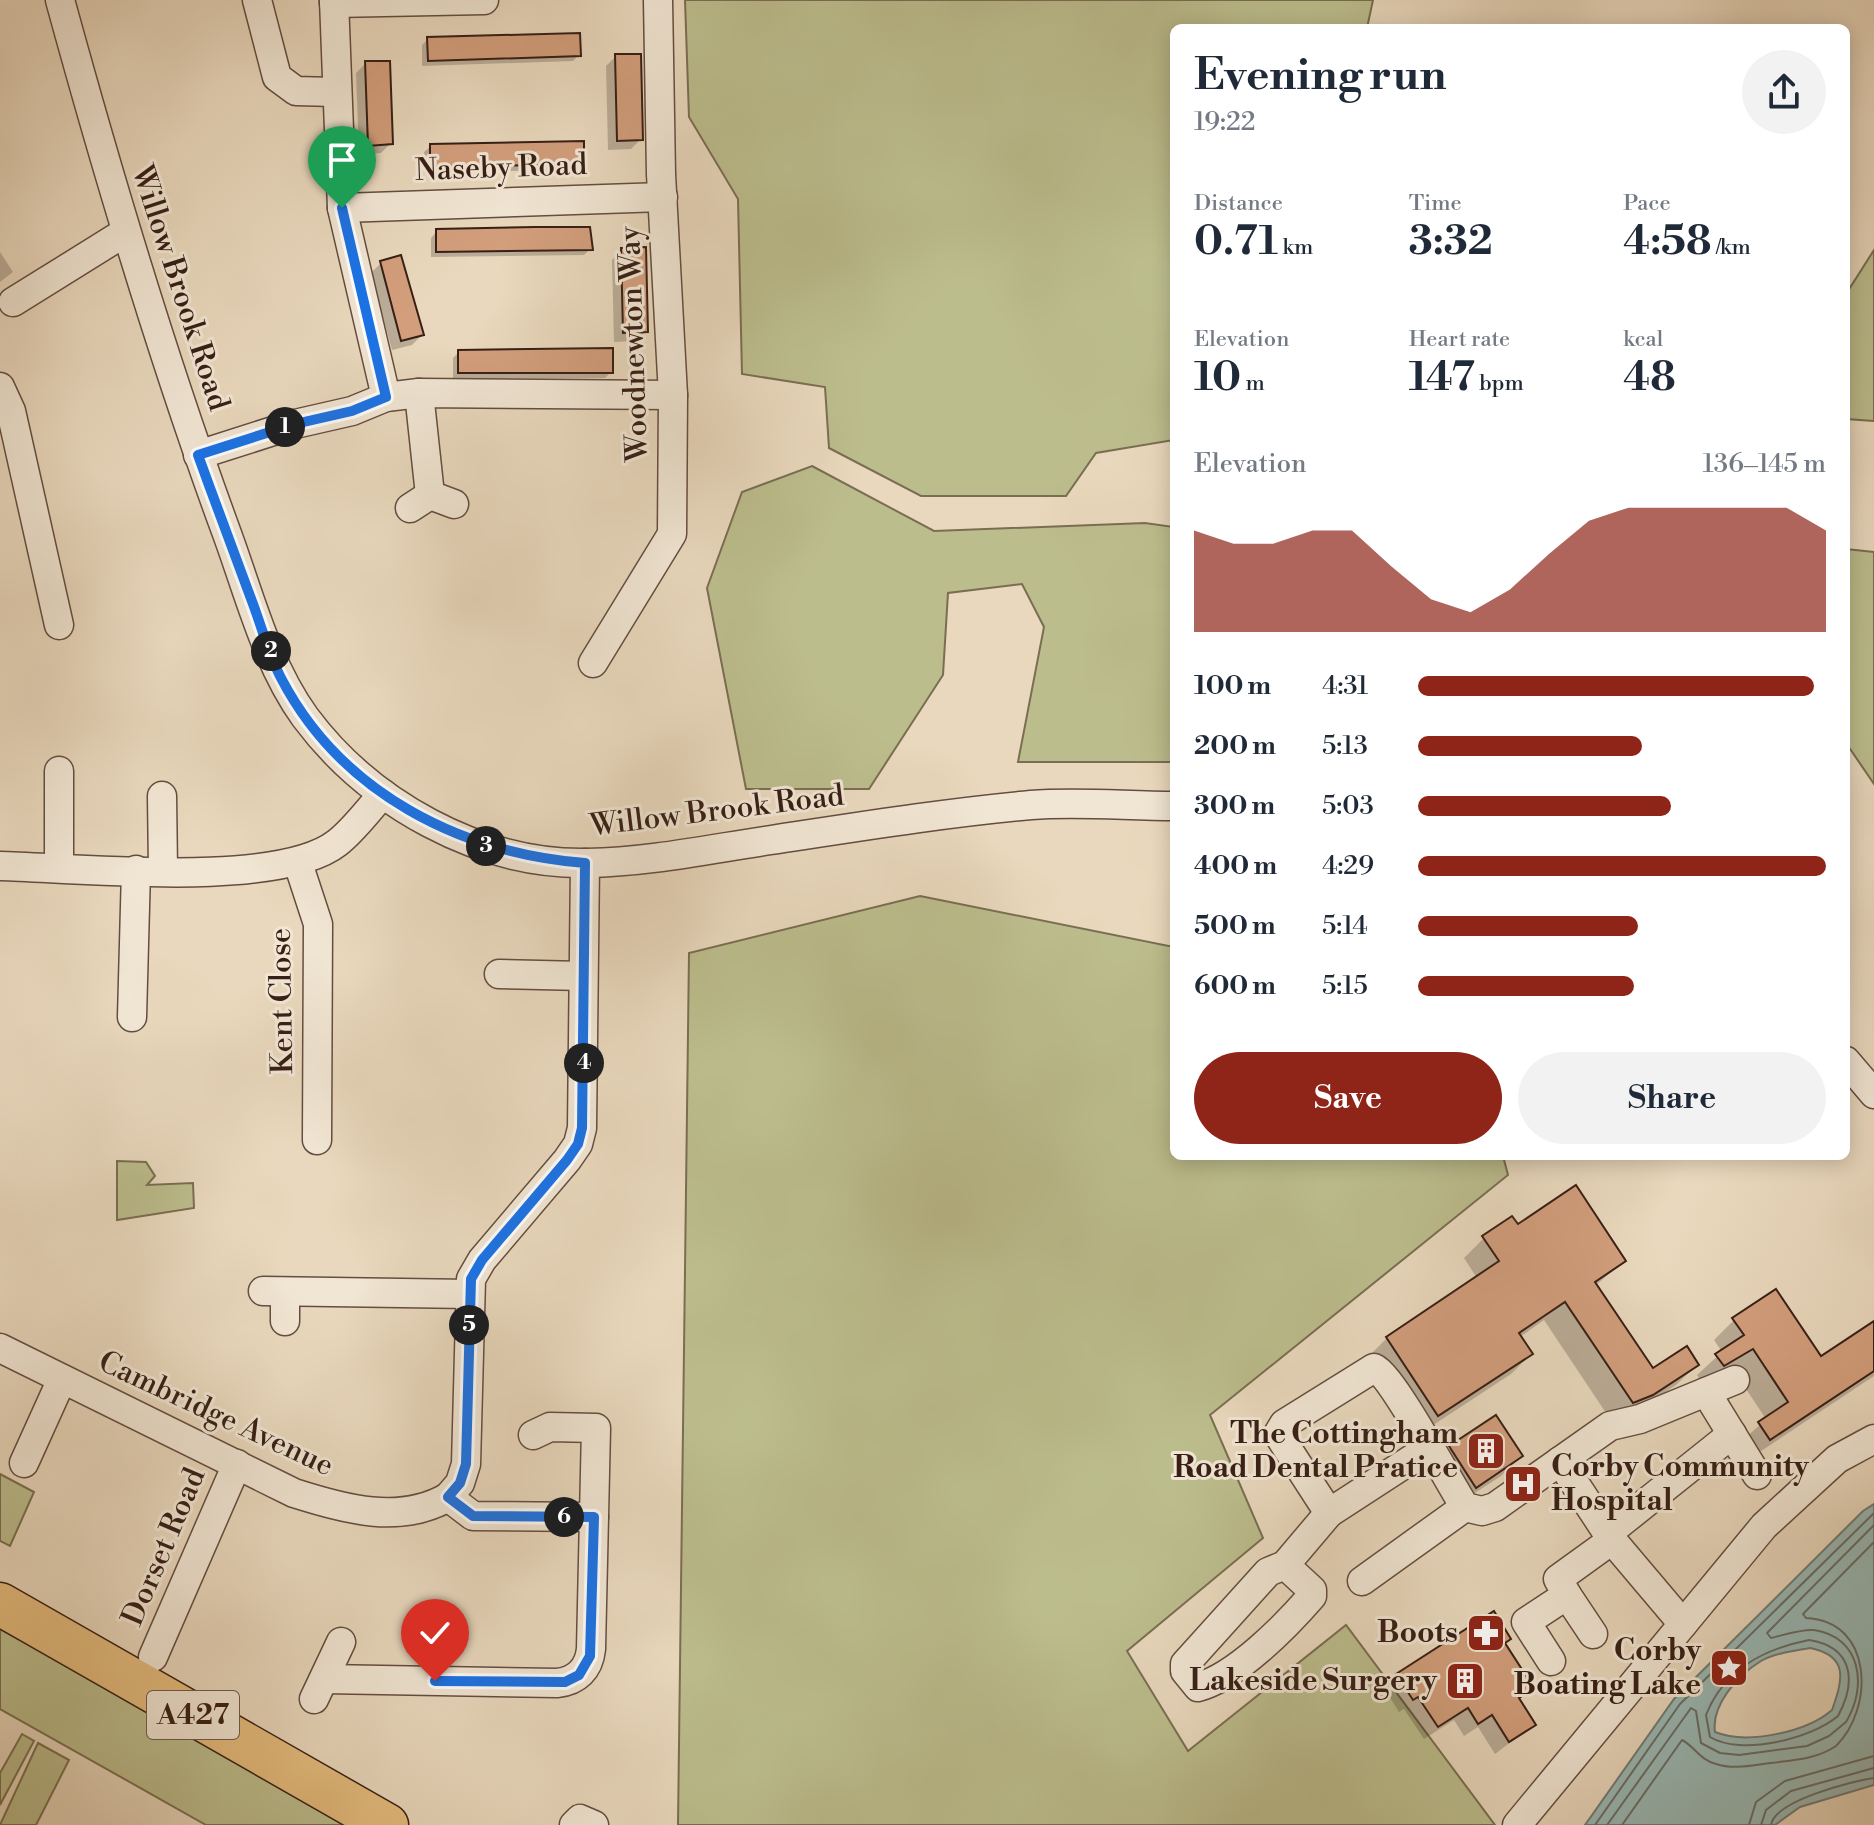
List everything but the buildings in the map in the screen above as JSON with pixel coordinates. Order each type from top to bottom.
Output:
[{"type":"highway","name":"A427","points":[[0,1604],[387,1825]]},
{"type":"street","name":"Willow Brook Road","points":[[60,0],[124,233],[198,455],[280,676],[328,744],[383,794],[470,841],[527,856],[585,863],[674,856],[1035,805],[1170,806]]},
{"type":"street","points":[[257,0],[277,77],[296,91],[335,92]]},
{"type":"street","points":[[386,397],[342,208],[335,92],[334,2],[484,0]]},
{"type":"street","name":"Woodnewton Way","points":[[593,663],[672,534],[673,395],[663,197],[658,0]]},
{"type":"street","name":"Naseby Road","points":[[342,208],[663,197]]},
{"type":"street","points":[[13,302],[124,233]]},
{"type":"street","points":[[0,387],[11,411],[59,625]]},
{"type":"street","points":[[419,393],[431,503]]},
{"type":"street","points":[[198,455],[295,424],[352,411],[386,397],[419,393],[673,395]]},
{"type":"street","points":[[59,771],[59,867]]},
{"type":"street","points":[[0,866],[250,871],[298,863],[337,844],[383,794]]},
{"type":"street","points":[[132,1017],[162,796]]},
{"type":"street","name":"Kent Close","points":[[298,863],[318,924],[317,1140]]},
{"type":"street","points":[[585,863],[583,1102],[578,1144],[482,1260],[471,1279],[466,1464],[460,1483],[448,1497],[473,1516],[594,1517]]},
{"type":"street","points":[[499,974],[583,976]]},
{"type":"street","points":[[1850,1066],[1874,1094]]},
{"type":"street","points":[[285,1321],[274,1292],[470,1294]]},
{"type":"street","name":"Cambridge Avenue","points":[[0,1348],[294,1493],[348,1508],[400,1513],[423,1510],[448,1497]]},
{"type":"street","points":[[1329,1513],[1278,1434],[1284,1424],[1374,1368],[1382,1371],[1465,1507],[1482,1511],[1495,1507],[1610,1426],[1640,1419],[1735,1380]]},
{"type":"street","points":[[24,1463],[62,1379]]},
{"type":"street","points":[[1706,1392],[1757,1475]]},
{"type":"street","points":[[341,1642],[319,1689],[546,1683],[572,1679],[584,1670],[590,1656],[596,1428],[550,1427],[533,1435]]},
{"type":"street","points":[[1593,1634],[1558,1579],[1732,1434]]},
{"type":"street","points":[[1517,1825],[1764,1526],[1837,1459],[1874,1439]]},
{"type":"street","points":[[1285,1565],[1303,1579],[1312,1590],[1312,1596],[1259,1649],[1209,1684],[1198,1687],[1193,1684],[1185,1664],[1268,1572],[1285,1565],[1329,1513],[1429,1448]]},
{"type":"street","points":[[1560,1461],[1610,1537],[1683,1624]]},
{"type":"street","name":"Dorset Road","points":[[153,1657],[237,1464]]},
{"type":"street","points":[[1362,1581],[1465,1507]]},
{"type":"street","points":[[1551,1661],[1526,1622],[1567,1595]]},
{"type":"street","points":[[574,1825],[580,1819],[594,1825]]},
{"type":"green space","points":[[685,0],[1373,0],[1368,24],[1170,24],[1170,441],[1096,453],[1066,496],[921,496],[829,448],[825,387],[742,374],[738,199],[689,117]]},
{"type":"green space","points":[[1874,250],[1874,421],[1850,419],[1850,288]]},
{"type":"green space","points":[[812,466],[934,531],[1145,523],[1170,526],[1170,762],[1018,762],[1044,627],[1022,584],[948,593],[943,675],[869,789],[746,789],[707,588],[742,492]]},
{"type":"green space","points":[[1850,549],[1874,552],[1874,784],[1850,749]]},
{"type":"green space","points":[[920,896],[1170,946],[1170,1160],[1504,1160],[1508,1175],[1210,1415],[1263,1538],[1127,1651],[1188,1751],[1346,1625],[1495,1825],[678,1825],[689,953]]},
{"type":"green space","points":[[117,1161],[146,1162],[155,1176],[147,1185],[193,1183],[194,1208],[117,1220]]},
{"type":"green space","points":[[0,1474],[34,1492],[10,1546],[0,1541]]},
{"type":"green space","points":[[0,1629],[132,1699],[349,1825],[206,1825],[0,1709]]},
{"type":"green space","points":[[22,1734],[34,1741],[0,1805],[0,1773]]},
{"type":"green space","points":[[38,1743],[69,1760],[36,1825],[0,1825]]},
{"type":"water","name":"Corby Boating Lake","points":[[1874,1504],[1874,1785],[1800,1807],[1775,1825],[1585,1825],[1674,1699],[1863,1511]],"holes":[[[1810,1648],[1823,1652],[1837,1663],[1840,1670],[1839,1688],[1832,1710],[1808,1725],[1776,1734],[1743,1737],[1715,1732],[1717,1711],[1722,1701],[1735,1682],[1752,1667],[1766,1658],[1785,1653]]]},
{"type":"place","name":"The Cottingham Road Dental Pratice","points":[[1486,1451]]},
{"type":"place","name":"Corby Community Hospital","points":[[1523,1484]]},
{"type":"place","name":"Boots","points":[[1486,1633]]},
{"type":"place","name":"Corby Boating Lake","points":[[1729,1668]]},
{"type":"place","name":"Lakeside Surgery","points":[[1465,1681]]},
{"type":"route","points":[[342,208],[386,397],[352,411],[295,424],[198,455],[280,676],[305,716],[345,762],[410,812],[470,841],[527,856],[585,863],[582,1128],[578,1144],[567,1160],[509,1226],[471,1279],[466,1464],[460,1483],[448,1497],[473,1516],[594,1517],[590,1656],[584,1670],[565,1682],[435,1681]]}]
